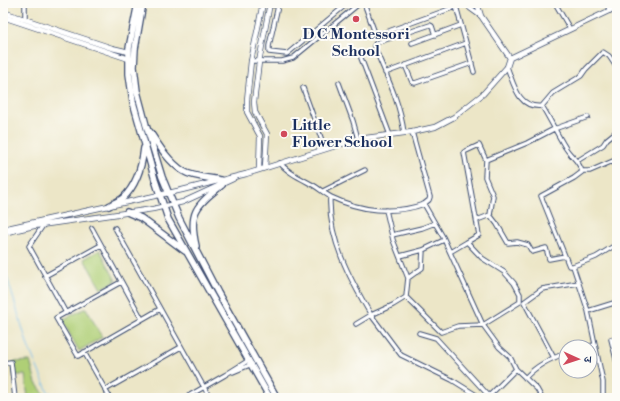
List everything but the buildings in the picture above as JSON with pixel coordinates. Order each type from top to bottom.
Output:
[{"type":"main road","points":[[138,3],[129,56],[129,74],[133,102],[168,219],[252,361],[276,398]]},
{"type":"main road","points":[[143,3],[135,49],[134,67],[137,91],[146,125],[179,218],[270,398]]},
{"type":"main road","points":[[146,125],[160,148],[184,171],[221,182],[201,202],[193,218],[193,230],[198,255]]},
{"type":"main road","points":[[109,206],[123,198],[133,186],[142,162],[145,145]]},
{"type":"main road","points":[[127,212],[148,223],[188,254]]},
{"type":"street","points":[[25,3],[25,19]]},
{"type":"street","points":[[259,170],[260,136],[247,112],[247,100],[251,61],[263,3]]},
{"type":"street","points":[[265,168],[267,134],[255,112],[254,102],[259,62],[270,4],[278,5],[268,50],[271,53],[287,54],[348,3]]},
{"type":"street","points":[[251,61],[282,61],[293,58],[360,3]]},
{"type":"street","points":[[364,3],[375,33],[378,35],[467,3],[470,8],[481,16]]},
{"type":"street","points":[[477,3],[481,16],[510,58]]},
{"type":"street","points":[[555,3],[570,29]]},
{"type":"street","points":[[606,3],[610,11]]},
{"type":"street","points":[[456,6],[474,72]]},
{"type":"street","points":[[3,229],[221,182],[358,139],[412,132],[434,127],[454,117],[484,94],[507,67],[510,58],[617,7]]},
{"type":"street","points":[[3,12],[112,48],[129,56]]},
{"type":"street","points":[[3,17],[129,56]]},
{"type":"street","points":[[404,133],[398,103],[374,45],[430,25],[432,26],[435,35]]},
{"type":"street","points":[[412,43],[461,25]]},
{"type":"street","points":[[385,73],[466,42]]},
{"type":"street","points":[[507,67],[518,94],[526,104],[533,107],[542,106],[553,93],[581,76],[603,52],[609,56],[617,68]]},
{"type":"street","points":[[361,58],[390,135]]},
{"type":"street","points":[[405,65],[412,82],[414,83],[472,63]]},
{"type":"street","points":[[339,83],[358,139]]},
{"type":"street","points":[[303,88],[325,149]]},
{"type":"street","points":[[542,106],[566,149],[577,161],[582,171]]},
{"type":"street","points":[[486,160],[527,143],[554,129],[588,117]]},
{"type":"street","points":[[577,161],[603,145],[607,139],[617,131]]},
{"type":"street","points":[[280,163],[288,170],[323,191],[330,197],[351,205],[386,210],[413,208],[424,204],[429,200],[430,196],[412,132]]},
{"type":"street","points":[[450,252],[479,235],[464,152],[479,145],[486,160],[485,177],[493,196],[490,215],[508,243],[517,242],[528,245],[532,252],[546,248],[549,259],[565,256]]},
{"type":"street","points":[[617,168],[613,161],[590,171],[582,171],[574,178],[541,196],[569,266],[573,266],[596,257],[617,244]]},
{"type":"street","points":[[323,191],[365,170]]},
{"type":"street","points":[[3,233],[44,224],[184,202],[221,182]]},
{"type":"street","points":[[330,197],[330,215],[342,257],[354,287],[371,315],[401,355],[452,380],[481,398]]},
{"type":"street","points":[[424,204],[450,252],[483,325],[499,347],[510,357],[516,369],[537,389],[542,398]]},
{"type":"street","points":[[386,210],[392,235],[408,278],[406,297]]},
{"type":"street","points":[[477,220],[490,215]]},
{"type":"street","points":[[392,235],[422,228],[435,223]]},
{"type":"street","points":[[44,224],[29,246],[66,313]]},
{"type":"street","points":[[92,228],[142,319]]},
{"type":"street","points":[[115,228],[210,398]]},
{"type":"street","points":[[400,256],[423,250],[444,240]]},
{"type":"street","points":[[406,297],[441,332],[458,326],[483,325],[520,302],[521,299],[514,283],[504,272],[482,258],[467,242]]},
{"type":"street","points":[[45,276],[101,244]]},
{"type":"street","points":[[408,278],[422,268],[423,250]]},
{"type":"street","points":[[573,266],[588,311],[593,339]]},
{"type":"street","points":[[122,282],[56,318],[78,356],[160,309]]},
{"type":"street","points":[[554,358],[524,302],[542,289],[579,282]]},
{"type":"street","points":[[356,324],[406,297]]},
{"type":"street","points":[[588,311],[617,302]]},
{"type":"street","points":[[419,332],[436,338],[488,397],[516,369]]},
{"type":"street","points":[[611,338],[617,363]]},
{"type":"street","points":[[105,390],[181,347]]},
{"type":"street","points":[[84,352],[110,398]]},
{"type":"street","points":[[525,378],[541,364],[558,356]]},
{"type":"street","points":[[184,398],[252,361]]},
{"type":"street","points":[[598,361],[603,382],[603,398]]},
{"type":"street","points":[[3,363],[11,362],[15,398]]},
{"type":"green space","points":[[100,250],[116,281],[101,289],[84,259]]},
{"type":"green space","points":[[86,308],[102,337],[79,351],[62,320]]},
{"type":"green space","points":[[30,361],[36,383],[47,398],[28,398],[25,375],[14,375],[13,362]]},
{"type":"waterway","points":[[3,264],[28,346],[48,392],[66,398]]},
{"type":"place","name":"D C Montessori School","points":[[356,19]]},
{"type":"place","name":"Little Flower School","points":[[284,134]]}]
